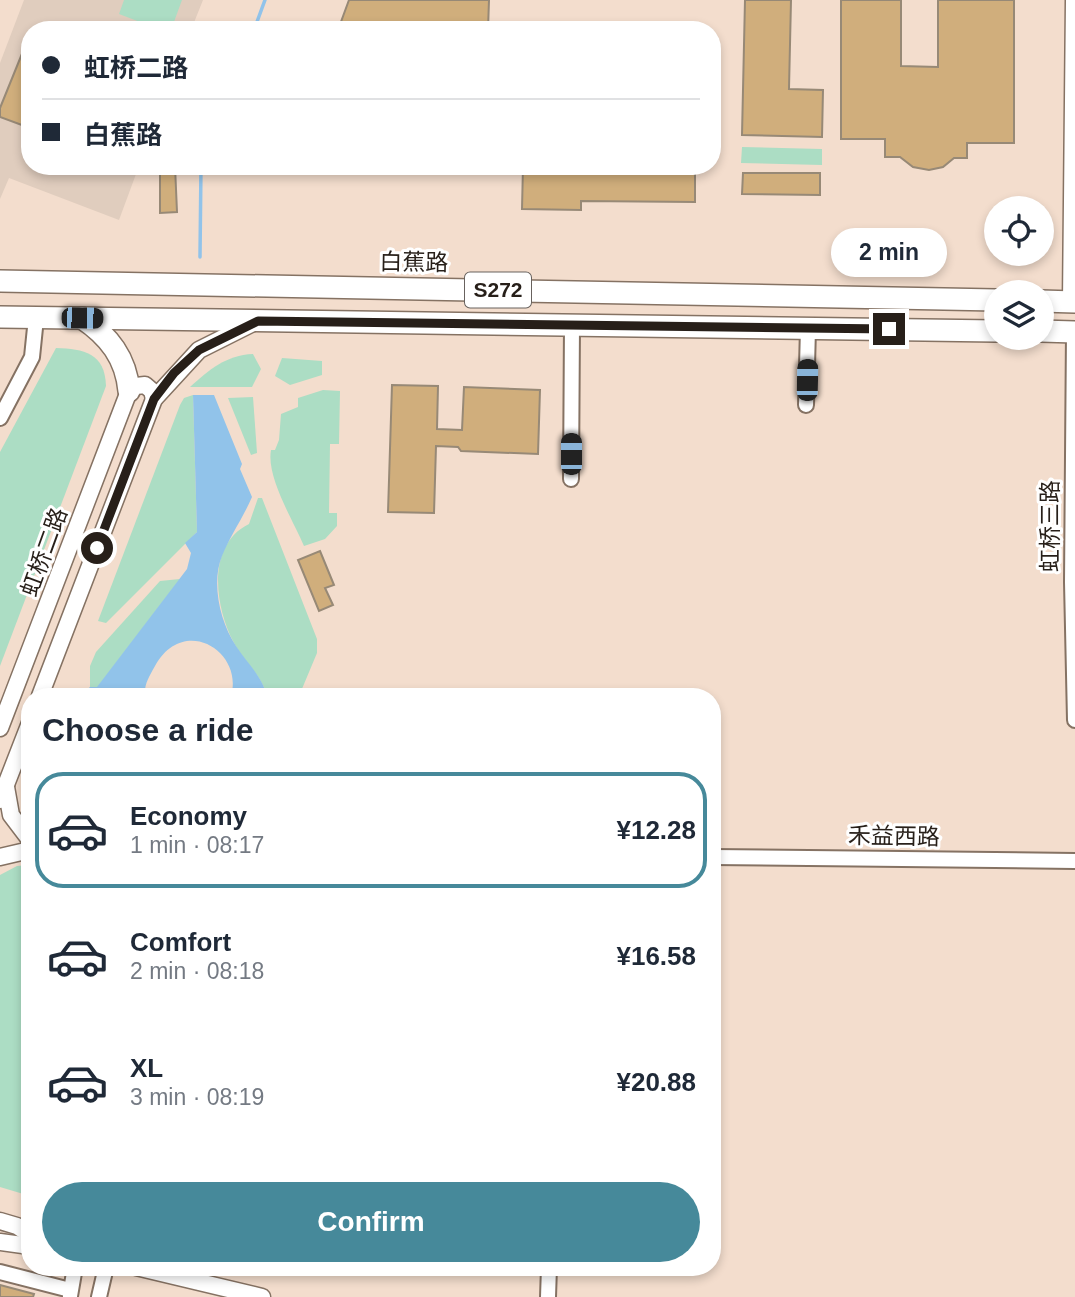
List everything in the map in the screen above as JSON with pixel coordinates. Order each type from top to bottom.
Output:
[{"type":"main road","name":"白蕉路","points":[[0,281],[984,300]]},
{"type":"main road","points":[[1054,301],[1073,302]]},
{"type":"main road","name":"S272","points":[[0,317],[984,331]]},
{"type":"main road","points":[[82,318],[116,349],[125,370],[129,391]]},
{"type":"main road","points":[[1054,331],[1075,332]]},
{"type":"street","points":[[1073,302],[1074,0]]},
{"type":"street","points":[[0,418],[32,357],[36,318]]},
{"type":"street","name":"虹桥二路","points":[[43,688],[154,399],[174,373],[199,350],[258,321]]},
{"type":"street","points":[[571,479],[572,325]]},
{"type":"street","points":[[806,405],[808,328]]},
{"type":"street","name":"虹桥三路","points":[[1075,332],[1075,720]]},
{"type":"street","points":[[129,391],[136,386],[145,385],[152,391],[154,399]]},
{"type":"street","name":"虹桥二路","points":[[0,728],[129,391]]},
{"type":"street","points":[[0,800],[21,746]]},
{"type":"street","points":[[7,783],[6,794],[11,815],[21,828]]},
{"type":"street","points":[[0,857],[21,852]]},
{"type":"street","name":"禾益西路","points":[[721,857],[1075,861]]},
{"type":"street","points":[[0,1221],[21,1229]]},
{"type":"street","points":[[0,1242],[21,1245]]},
{"type":"street","points":[[0,1272],[70,1293]]},
{"type":"street","points":[[99,1297],[104,1276]]},
{"type":"street","points":[[174,1276],[262,1297]]},
{"type":"street","points":[[548,1297],[549,1276]]},
{"type":"shaded area","points":[[24,0],[203,0],[195,21],[21,21],[21,175],[136,175],[119,220],[9,178],[0,199],[0,63]]},
{"type":"green space","points":[[124,0],[182,0],[174,21],[137,21],[119,14]]},
{"type":"green space","points":[[742,147],[822,149],[822,165],[741,163]]},
{"type":"green space","points":[[56,348],[91,355],[102,366],[106,386],[0,666],[0,452]]},
{"type":"green space","points":[[253,354],[261,369],[252,387],[190,387],[226,360]]},
{"type":"green space","points":[[282,358],[322,361],[322,375],[290,385],[275,376]]},
{"type":"green space","points":[[323,390],[340,391],[339,444],[330,444],[329,513],[337,513],[337,526],[325,539],[304,546],[276,485],[272,473],[271,450],[275,450],[279,440],[281,414],[298,407],[298,398]]},
{"type":"green space","points":[[193,395],[197,532],[106,623],[98,621],[180,405],[184,398]]},
{"type":"green space","points":[[253,397],[257,453],[251,455],[228,398]]},
{"type":"green space","points":[[258,498],[262,498],[317,639],[317,653],[302,688],[265,688],[233,641],[227,627],[219,594],[220,561],[235,534],[249,524]]},
{"type":"green space","points":[[180,579],[97,688],[90,687],[90,666],[96,652],[160,581]]},
{"type":"green space","points":[[21,866],[21,1193],[0,1187],[0,875]]},
{"type":"water","points":[[193,395],[214,395],[242,464],[240,469],[252,497],[222,556],[217,578],[219,602],[230,636],[264,688],[232,688],[229,665],[220,653],[209,645],[195,641],[181,643],[167,651],[155,666],[145,688],[89,688],[97,687],[187,569],[191,553],[185,543],[197,532]]},
{"type":"building","points":[[349,0],[489,0],[488,21],[341,21]]},
{"type":"building","points":[[745,0],[791,0],[789,89],[823,90],[822,137],[742,135]]},
{"type":"building","points":[[841,0],[901,0],[901,66],[938,67],[938,0],[1014,0],[1014,143],[967,143],[967,158],[954,158],[943,167],[929,170],[913,167],[900,157],[885,157],[885,139],[841,139]]},
{"type":"building","points":[[21,56],[21,125],[0,117],[0,108]]},
{"type":"building","points":[[743,173],[820,173],[820,195],[742,194]]},
{"type":"building","points":[[160,175],[175,175],[177,212],[160,213]]},
{"type":"building","points":[[523,175],[695,175],[695,202],[581,201],[581,210],[522,209]]},
{"type":"building","points":[[392,385],[438,386],[437,429],[462,430],[464,387],[540,390],[538,454],[461,451],[458,447],[436,446],[434,513],[388,512]]},
{"type":"building","points":[[320,551],[334,585],[325,588],[333,605],[319,611],[298,560]]},
{"type":"building","points":[[0,1285],[34,1294],[33,1297],[0,1297]]},
{"type":"waterway","points":[[257,21],[265,0]]},
{"type":"waterway","points":[[200,257],[201,175]]},
{"type":"route","points":[[97,548],[154,399],[163,386],[199,350],[228,333],[258,321],[889,329]]}]
